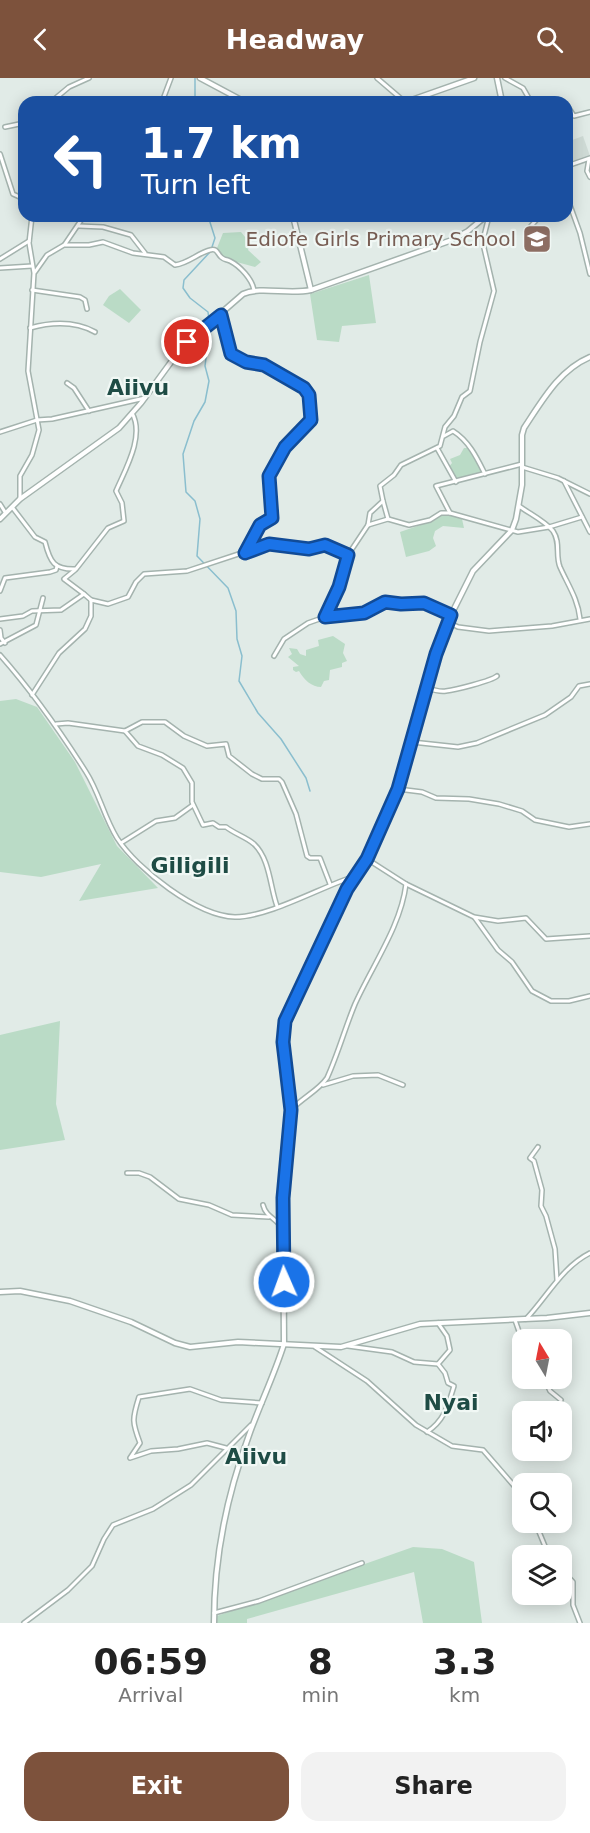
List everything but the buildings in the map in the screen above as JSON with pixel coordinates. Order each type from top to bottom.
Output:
[{"type":"street","points":[[58,96],[69,87],[89,78]]},
{"type":"street","points":[[164,96],[171,78]]},
{"type":"street","points":[[200,78],[234,96]]},
{"type":"street","points":[[377,78],[399,96]]},
{"type":"street","points":[[423,96],[474,78]]},
{"type":"street","points":[[497,78],[501,96]]},
{"type":"street","points":[[505,78],[523,88],[528,96]]},
{"type":"street","points":[[573,113],[575,116],[590,112]]},
{"type":"street","points":[[5,127],[18,124]]},
{"type":"street","points":[[0,154],[13,194],[18,196]]},
{"type":"street","points":[[573,164],[589,159],[587,171],[590,177]]},
{"type":"street","points":[[573,214],[590,274]]},
{"type":"street","points":[[20,499],[21,476],[32,455],[39,434],[28,374],[34,273],[30,240],[32,222]]},
{"type":"street","points":[[34,273],[47,255],[64,245],[81,222]]},
{"type":"street","points":[[294,222],[311,290]]},
{"type":"street","points":[[0,519],[20,499],[99,444],[145,398],[182,347],[243,294],[254,290],[294,293],[311,290],[452,240],[479,222]]},
{"type":"street","points":[[388,519],[380,486],[394,475],[399,467],[437,448],[444,436],[445,427],[454,416],[462,397],[470,392],[480,342],[493,298],[493,285],[484,248],[486,222]]},
{"type":"street","points":[[527,240],[532,234],[531,226],[535,222]]},
{"type":"street","points":[[79,226],[103,228],[131,235],[145,253]]},
{"type":"street","points":[[0,259],[30,240]]},
{"type":"street","points":[[64,245],[89,245],[103,242],[133,253],[164,257],[176,265],[186,263],[191,257],[211,249],[223,259],[236,265],[249,278],[254,290]]},
{"type":"street","points":[[0,268],[32,266]]},
{"type":"street","points":[[32,290],[80,297],[85,300],[87,309]]},
{"type":"street","points":[[221,315],[231,354],[246,362],[264,365],[304,388],[309,395],[312,414],[311,420],[285,447],[273,468],[268,484],[272,518],[260,525],[245,553]]},
{"type":"street","points":[[30,328],[68,324],[85,326],[95,332]]},
{"type":"street","points":[[214,1623],[222,1528],[253,1424],[284,1344],[283,1198],[291,1110],[283,1042],[285,1021],[355,876],[367,859],[398,789],[436,654],[451,615],[473,571],[512,530],[519,506],[524,428],[562,375],[572,366],[590,357]]},
{"type":"street","points":[[67,383],[74,388],[89,411]]},
{"type":"street","points":[[0,432],[37,420],[48,420],[145,398]]},
{"type":"street","points":[[132,413],[136,424],[135,438],[116,491],[123,506],[124,521],[108,528],[76,569],[64,579],[91,600],[108,604],[128,597],[136,582],[144,574],[187,572],[269,544],[309,549],[325,545],[348,555]]},
{"type":"street","points":[[444,436],[453,431],[456,433],[469,446],[485,474]]},
{"type":"street","points":[[437,448],[456,482]]},
{"type":"street","points":[[450,513],[436,487],[522,466],[563,480],[590,494]]},
{"type":"street","points":[[563,480],[590,532]]},
{"type":"street","points":[[325,617],[339,587],[348,555],[368,525],[370,513],[382,501]]},
{"type":"street","points":[[0,504],[5,512]]},
{"type":"street","points":[[519,506],[549,527],[557,539],[559,564],[576,598],[580,619]]},
{"type":"street","points":[[12,507],[34,537],[45,542],[50,557],[57,566],[62,569],[76,569]]},
{"type":"street","points":[[368,525],[388,519],[409,525],[430,520],[441,513],[450,513],[518,532],[549,527],[582,517]]},
{"type":"street","points":[[0,591],[5,578],[50,572],[56,570],[57,566]]},
{"type":"street","points":[[0,619],[23,616],[32,611],[65,608],[84,594]]},
{"type":"street","points":[[0,644],[36,625],[43,598]]},
{"type":"street","points":[[32,695],[59,653],[85,629],[91,616],[91,600]]},
{"type":"street","points":[[274,656],[278,645],[290,634],[313,621],[325,617],[364,613],[385,602],[424,603],[451,615]]},
{"type":"street","points":[[448,622],[458,627],[489,631],[552,626],[580,619],[590,619]]},
{"type":"street","points":[[0,630],[5,643]]},
{"type":"street","points":[[0,655],[56,724],[88,775],[121,843],[147,870],[175,892],[196,905],[220,915],[244,916],[355,876]]},
{"type":"street","points":[[427,688],[448,691],[474,683],[487,682],[497,676]]},
{"type":"street","points":[[412,742],[429,742],[458,747],[477,743],[545,715],[571,697],[579,686],[590,684]]},
{"type":"street","points":[[56,724],[68,723],[125,731],[142,722],[165,722],[184,736],[207,746],[227,745],[229,756],[258,777],[279,779],[296,814],[307,856],[320,858],[330,884]]},
{"type":"street","points":[[125,731],[138,746],[179,763],[192,783],[193,805],[203,825],[213,823],[219,827],[226,827],[235,835],[255,845],[264,862],[277,906]]},
{"type":"street","points":[[398,789],[422,792],[436,798],[469,799],[499,804],[522,811],[535,819],[569,827],[590,824]]},
{"type":"street","points":[[121,843],[156,821],[177,817],[193,805]]},
{"type":"street","points":[[367,859],[406,884],[474,916],[498,921],[526,918],[546,939],[590,936]]},
{"type":"street","points":[[323,1085],[354,1005],[396,918],[405,894],[406,884]]},
{"type":"street","points":[[474,916],[498,950],[512,962],[532,991],[551,1001],[569,1001],[590,996]]},
{"type":"street","points":[[291,1110],[307,1094],[323,1085],[353,1076],[378,1075],[403,1085]]},
{"type":"street","points":[[538,1147],[530,1158],[534,1161],[535,1172],[541,1182],[541,1206],[554,1243],[556,1280]]},
{"type":"street","points":[[127,1173],[139,1173],[150,1177],[179,1199],[197,1201],[232,1215],[269,1217],[278,1221],[283,1229]]},
{"type":"street","points":[[263,1205],[269,1217]]},
{"type":"street","points":[[526,1319],[556,1280],[581,1257],[590,1253]]},
{"type":"street","points":[[0,1292],[20,1291],[70,1301],[131,1322],[175,1343],[190,1347],[238,1342],[315,1347],[348,1346],[392,1352],[414,1362],[438,1364],[445,1373],[448,1383],[454,1386],[447,1412],[434,1428],[427,1432]]},
{"type":"street","points":[[348,1346],[402,1328],[438,1323],[516,1320],[590,1313]]},
{"type":"street","points":[[516,1320],[519,1329]]},
{"type":"street","points":[[438,1323],[447,1336],[450,1350],[438,1364]]},
{"type":"street","points":[[315,1347],[367,1381],[404,1416],[427,1432],[456,1447],[483,1450],[512,1483]]},
{"type":"street","points":[[226,1448],[207,1443],[178,1449],[151,1451],[130,1458],[140,1443],[132,1424],[132,1416],[139,1397],[190,1389],[221,1400],[262,1403]]},
{"type":"street","points":[[549,1389],[561,1400]]},
{"type":"street","points":[[24,1623],[68,1590],[92,1566],[113,1525],[153,1509],[184,1489],[253,1424]]},
{"type":"street","points":[[214,1613],[259,1601],[362,1563]]},
{"type":"street","points":[[572,1581],[573,1605],[580,1623]]},
{"type":"shaded area","points":[[583,136],[590,156],[573,163],[573,140]]},
{"type":"green space","points":[[241,232],[250,243],[248,250],[261,262],[255,267],[222,258],[217,248],[223,233]]},
{"type":"green space","points":[[369,275],[376,323],[342,326],[339,342],[317,340],[310,294]]},
{"type":"green space","points":[[120,289],[141,310],[129,323],[103,305],[109,296]]},
{"type":"green space","points":[[464,448],[469,448],[483,474],[456,479],[448,468],[452,463],[450,459],[460,455]]},
{"type":"green space","points":[[442,514],[462,519],[464,528],[443,526],[435,531],[433,538],[436,546],[429,551],[406,557],[400,532],[435,520],[436,516]]},
{"type":"green space","points":[[333,636],[345,644],[343,653],[347,661],[342,663],[342,667],[330,670],[329,680],[324,681],[321,687],[314,686],[299,671],[293,670],[293,667],[299,666],[288,657],[292,654],[289,648],[297,649],[300,654],[306,656],[306,650],[319,646],[318,640]]},
{"type":"green space","points":[[16,699],[37,707],[75,762],[117,846],[158,888],[79,901],[101,864],[41,877],[0,872],[0,701]]},
{"type":"green space","points":[[60,1021],[56,1104],[65,1140],[0,1150],[0,1035]]},
{"type":"green space","points":[[413,1547],[442,1549],[474,1562],[482,1623],[423,1623],[414,1572],[247,1619],[247,1623],[217,1623],[217,1616]]},
{"type":"waterway","points":[[195,78],[195,96]]},
{"type":"waterway","points":[[210,222],[215,238],[212,247]]},
{"type":"waterway","points":[[209,320],[208,312],[190,298],[183,288],[184,280],[210,252]]},
{"type":"waterway","points":[[210,326],[205,366],[209,381],[205,402],[194,421],[183,454],[186,492],[195,501],[200,519],[197,556],[228,588],[236,611],[237,639],[242,656],[239,681],[258,713],[281,739],[306,778],[310,791]]},
{"type":"place","name":"Ediofe Girls Primary School","points":[[537,239]]},
{"type":"district","name":"Aiivu","points":[[138,387]]},
{"type":"district","name":"Giligili","points":[[190,865]]},
{"type":"district","name":"Nyai","points":[[451,1402]]},
{"type":"district","name":"Aiivu","points":[[256,1456]]},
{"type":"route","points":[[187,342],[221,315],[231,354],[246,362],[264,365],[304,388],[309,395],[311,420],[280,453],[269,476],[272,518],[260,525],[245,553],[269,544],[301,546],[309,549],[325,545],[348,555],[339,587],[325,617],[364,613],[381,602],[424,603],[451,615],[436,654],[398,789],[367,859],[347,889],[285,1021],[283,1042],[291,1127],[283,1198],[284,1282]]}]
